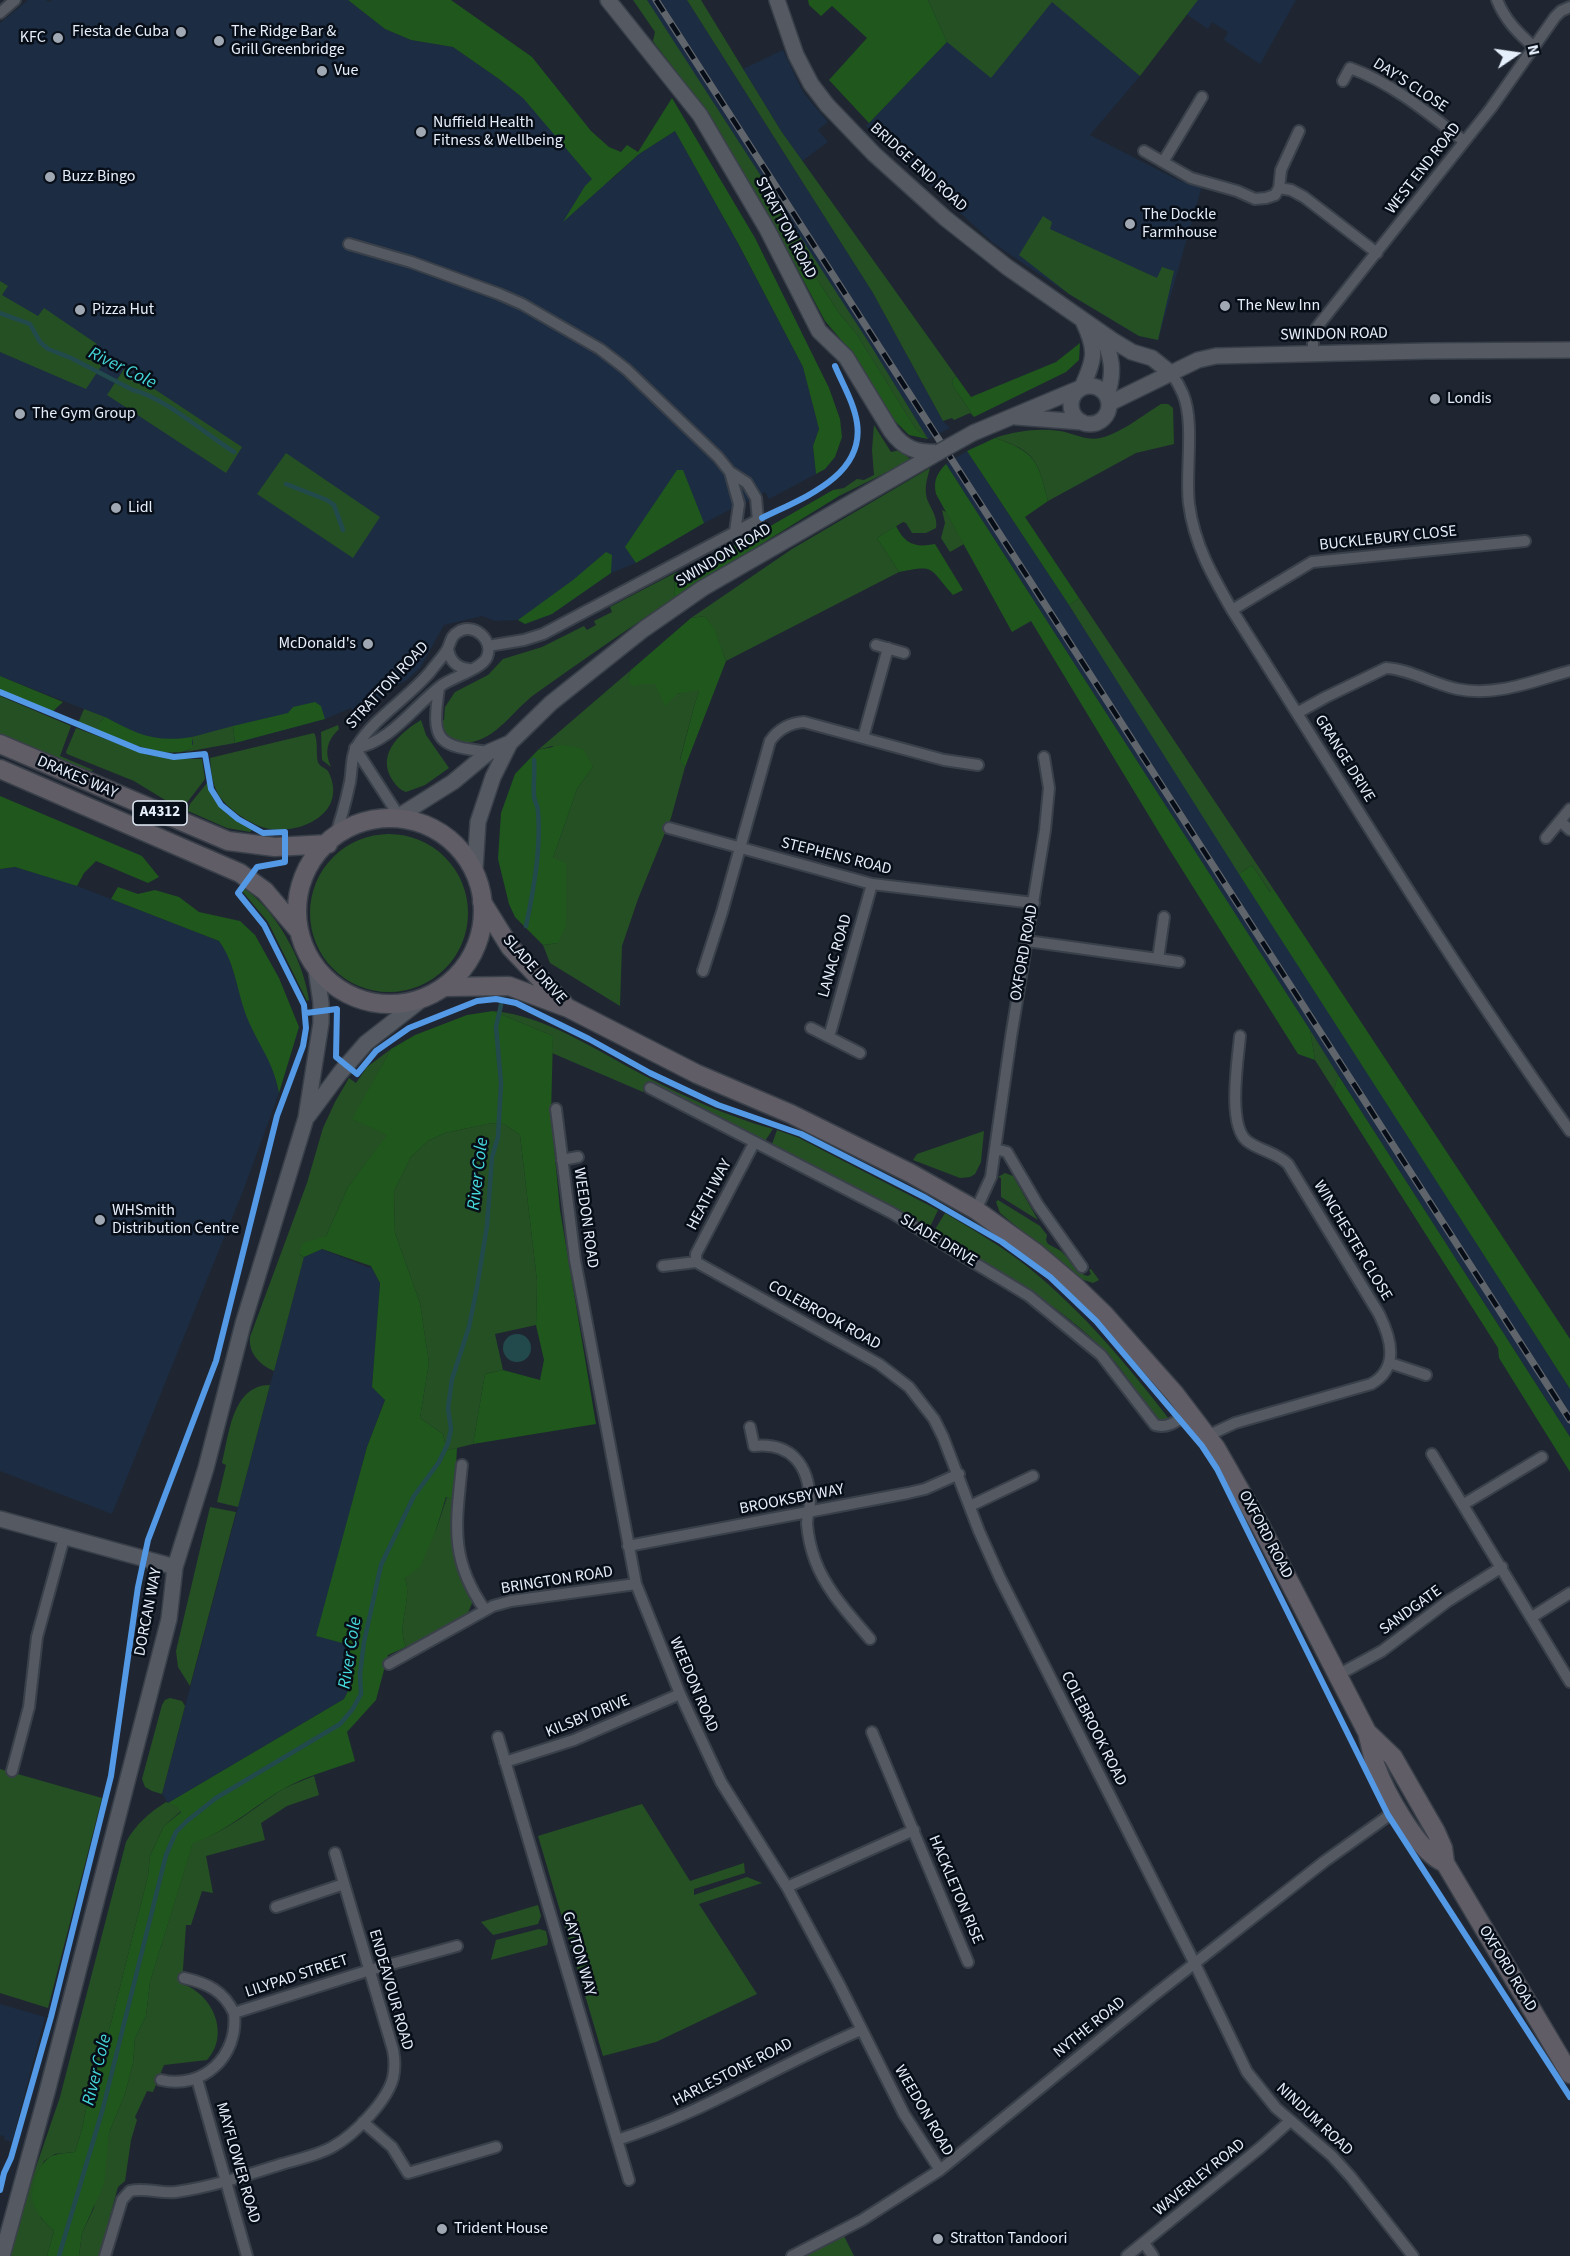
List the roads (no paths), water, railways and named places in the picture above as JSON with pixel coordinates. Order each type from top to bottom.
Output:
[{"type":"main road","name":"STRATTON ROAD","points":[[608,0],[682,91],[713,135],[767,229],[819,331],[846,357],[897,440],[915,451],[939,452]]},
{"type":"main road","name":"BRIDGE END ROAD","points":[[777,0],[789,39],[806,75],[819,95],[843,123],[888,167],[1007,267],[1101,333],[1132,352],[1152,358],[1172,374]]},
{"type":"main road","points":[[1083,321],[1094,351],[1092,366],[1080,388],[1073,395],[1071,406],[1074,416],[1089,424],[1101,421],[1107,414],[1112,379],[1110,353],[1101,333]]},
{"type":"main road","name":"SWINDON ROAD","points":[[1108,399],[1172,374],[1198,360],[1216,356],[1570,350]]},
{"type":"main road","points":[[1080,388],[1095,386],[1102,389],[1108,399]]},
{"type":"main road","name":"SWINDON ROAD","points":[[399,816],[453,782],[489,752],[510,743],[572,686],[680,604],[759,554],[973,434],[1080,388]]},
{"type":"main road","name":"SWINDON ROAD","points":[[1013,417],[1082,422]]},
{"type":"main road","name":"SWINDON ROAD","points":[[474,869],[475,841],[481,812],[493,777],[510,743]]},
{"type":"main road","name":"DRAKES WAY","points":[[0,744],[228,842],[275,848],[331,841]]},
{"type":"main road","name":"DRAKES WAY","points":[[0,769],[240,873],[265,891],[299,931]]},
{"type":"main road","name":"A4312","points":[[399,816],[425,823],[444,833],[465,853],[474,869],[481,901],[482,924],[476,945],[461,972],[445,987],[420,1000],[391,1005],[361,1001],[334,987],[316,969],[304,947],[299,931],[297,906],[302,883],[313,861],[331,841],[358,826],[399,816]]},
{"type":"main road","name":"SLADE DRIVE","points":[[481,901],[510,947],[568,1008]]},
{"type":"main road","name":"DORCAN WAY","points":[[2,2256],[47,2092],[169,1619],[175,1568],[206,1468],[243,1324],[306,1118],[321,1023],[316,969]]},
{"type":"main road","name":"SLADE DRIVE","points":[[445,987],[508,986],[568,1008],[697,1074],[784,1111],[933,1186],[976,1210],[1036,1253]]},
{"type":"main road","name":"DORCAN WAY","points":[[306,1118],[340,1072],[366,1043],[420,1000]]},
{"type":"main road","name":"OXFORD ROAD","points":[[1036,1253],[1104,1314],[1208,1436],[1262,1527],[1336,1676],[1367,1732],[1376,1765],[1398,1809],[1420,1845],[1434,1859],[1444,1863]]},
{"type":"main road","points":[[0,1519],[175,1568]]},
{"type":"main road","name":"OXFORD ROAD","points":[[1367,1732],[1393,1757],[1436,1832],[1443,1848],[1444,1863],[1570,2074]]},
{"type":"main road","points":[[1398,1809],[1416,1797]]},
{"type":"street","points":[[0,13],[15,0]]},
{"type":"street","points":[[1497,0],[1510,24],[1533,47]]},
{"type":"street","name":"WEST END ROAD","points":[[1312,354],[1313,337],[1317,327],[1491,108],[1555,17],[1570,7]]},
{"type":"street","name":"DAY'S CLOSE","points":[[1343,81],[1350,68],[1370,75],[1426,112],[1464,141]]},
{"type":"street","points":[[1163,162],[1202,98]]},
{"type":"street","points":[[1144,151],[1191,178],[1237,190],[1255,199],[1271,196],[1279,188],[1281,170],[1299,131]]},
{"type":"street","points":[[1279,188],[1291,190],[1304,197],[1377,253]]},
{"type":"street","points":[[349,244],[422,266],[499,294],[522,304],[600,349],[647,388],[718,457],[730,472],[747,483],[756,498],[758,520],[543,634],[524,640],[488,646]]},
{"type":"street","name":"GRANGE DRIVE","points":[[1172,374],[1184,396],[1187,414],[1189,504],[1196,536],[1210,572],[1410,892],[1570,1131]]},
{"type":"street","points":[[730,472],[740,504],[735,532]]},
{"type":"street","name":"BUCKLEBURY CLOSE","points":[[1232,610],[1312,562],[1525,541]]},
{"type":"street","name":"STRATTON ROAD","points":[[331,841],[345,807],[355,748],[370,730],[417,686],[448,649],[456,633],[467,629],[478,632],[483,635],[488,646],[484,662],[470,669],[463,669],[452,661],[448,649]]},
{"type":"street","points":[[876,645],[904,653]]},
{"type":"street","points":[[863,738],[888,648]]},
{"type":"street","points":[[1298,713],[1386,668],[1455,688],[1486,692],[1570,670]]},
{"type":"street","name":"STRATTON ROAD","points":[[355,748],[376,742],[439,688],[470,669]]},
{"type":"street","points":[[439,688],[435,717],[436,726],[442,738],[457,748],[489,752]]},
{"type":"street","points":[[703,971],[770,741],[779,730],[804,722],[944,760],[978,765]]},
{"type":"street","name":"STRATTON ROAD","points":[[355,748],[399,816]]},
{"type":"street","name":"OXFORD ROAD","points":[[976,1210],[991,1178],[1034,903],[1048,808],[1049,788],[1044,757]]},
{"type":"street","points":[[1546,838],[1570,809]]},
{"type":"street","points":[[1560,822],[1570,830]]},
{"type":"street","name":"STEPHENS ROAD","points":[[669,828],[872,884],[1034,903]]},
{"type":"street","name":"LANAC ROAD","points":[[829,1037],[872,884]]},
{"type":"street","points":[[1158,959],[1164,918]]},
{"type":"street","points":[[1027,941],[1179,962]]},
{"type":"street","points":[[811,1028],[860,1053]]},
{"type":"street","name":"WINCHESTER CLOSE","points":[[1240,1035],[1236,1094],[1239,1128],[1248,1141],[1276,1154],[1288,1164],[1379,1314],[1391,1346],[1390,1363]]},
{"type":"street","name":"SLADE DRIVE","points":[[650,1088],[910,1224],[1029,1296],[1101,1355],[1155,1425],[1164,1427],[1172,1425],[1189,1412]]},
{"type":"street","name":"WEEDON ROAD","points":[[556,1109],[575,1260],[636,1584],[680,1694],[721,1782],[787,1887],[904,2114],[940,2170]]},
{"type":"street","name":"HEATH WAY","points":[[696,1262],[696,1254],[754,1143]]},
{"type":"street","points":[[995,1149],[1007,1152],[1038,1205],[1082,1267]]},
{"type":"street","name":"WEEDON ROAD","points":[[562,1160],[578,1157]]},
{"type":"street","points":[[663,1266],[696,1262]]},
{"type":"street","name":"COLEBROOK ROAD","points":[[696,1262],[856,1350],[894,1374],[916,1396],[933,1419],[959,1474],[970,1506],[1013,1604],[1195,1964]]},
{"type":"street","points":[[1208,1436],[1234,1423],[1371,1384],[1384,1375],[1390,1363],[1426,1375]]},
{"type":"street","points":[[750,1427],[754,1446],[779,1446],[792,1454],[799,1462],[806,1480],[810,1501],[807,1522],[812,1547],[824,1581],[870,1639]]},
{"type":"street","points":[[1432,1455],[1464,1504],[1570,1682]]},
{"type":"street","points":[[1464,1504],[1542,1457]]},
{"type":"street","points":[[462,1466],[456,1523],[458,1548],[470,1586],[485,1610]]},
{"type":"street","name":"BROOKSBY WAY","points":[[628,1546],[908,1493],[925,1489],[959,1474]]},
{"type":"street","points":[[970,1506],[1033,1476]]},
{"type":"street","points":[[12,1771],[29,1707],[37,1637],[64,1538]]},
{"type":"street","name":"SANDGATE","points":[[1336,1676],[1382,1651],[1448,1601],[1502,1567]]},
{"type":"street","name":"BRINGTON ROAD","points":[[389,1664],[485,1610],[511,1601],[636,1584]]},
{"type":"street","points":[[1532,1617],[1570,1593]]},
{"type":"street","name":"KILSBY DRIVE","points":[[505,1762],[574,1740],[680,1694]]},
{"type":"street","name":"HACKLETON RISE","points":[[872,1732],[968,1962]]},
{"type":"street","name":"GAYTON WAY","points":[[498,1737],[629,2180]]},
{"type":"street","name":"NYTHE ROAD","points":[[792,2256],[871,2214],[940,2170],[1325,1861],[1398,1809]]},
{"type":"street","name":"HACKLETON RISE","points":[[787,1887],[914,1830]]},
{"type":"street","name":"ENDEAVOUR ROAD","points":[[105,2256],[122,2200],[130,2191],[142,2189],[172,2193],[227,2181],[332,2148],[363,2122],[389,2089],[395,2067],[390,2035],[335,1853]]},
{"type":"street","points":[[276,1907],[344,1884]]},
{"type":"street","name":"LILYPAD STREET","points":[[234,2013],[370,1970],[457,1946]]},
{"type":"street","name":"NINDUM ROAD","points":[[1195,1964],[1246,2072],[1262,2093],[1290,2121],[1346,2171],[1413,2256]]},
{"type":"street","name":"LILYPAD STREET","points":[[184,1978],[213,1988],[226,1999],[234,2013],[234,2030],[225,2057],[197,2079]]},
{"type":"street","name":"HARLESTONE ROAD","points":[[617,2139],[687,2115],[810,2051],[861,2030]]},
{"type":"street","points":[[160,2080],[177,2083],[197,2079]]},
{"type":"street","name":"MAYFLOWER ROAD","points":[[197,2079],[247,2256]]},
{"type":"street","name":"WAVERLEY ROAD","points":[[1127,2256],[1290,2121]]},
{"type":"street","points":[[363,2122],[392,2147],[408,2173],[496,2147]]},
{"type":"street","points":[[1144,2243],[1153,2256]]},
{"type":"waterway","name":"River Cole","points":[[0,313],[30,324],[40,342],[48,349],[158,400],[234,452]]},
{"type":"waterway","name":"River Cole","points":[[286,484],[334,505],[343,530]]},
{"type":"waterway","name":"River Cole","points":[[526,926],[539,840],[538,809],[534,797],[534,760]]},
{"type":"waterway","name":"River Cole","points":[[59,2256],[103,2108],[166,1855],[176,1832],[216,1798],[340,1724],[352,1710],[361,1694],[360,1674],[364,1642],[381,1565],[414,1496],[439,1462],[448,1443],[451,1429],[448,1408],[452,1379],[469,1327],[477,1287],[487,1226],[492,1157],[498,1137],[501,1083],[496,1027],[501,1005]]},
{"type":"railway","points":[[656,0],[1570,1420]]},
{"type":"place","name":"Fiesta de Cuba","points":[[181,32]]},
{"type":"place","name":"KFC","points":[[58,38]]},
{"type":"place","name":"The Ridge Bar & Grill Greenbridge","points":[[219,41]]},
{"type":"place","name":"Vue","points":[[322,71]]},
{"type":"place","name":"Nuffield Health Fitness & Wellbeing","points":[[421,132]]},
{"type":"place","name":"Buzz Bingo","points":[[50,177]]},
{"type":"place","name":"The Dockle Farmhouse","points":[[1130,224]]},
{"type":"place","name":"The New Inn","points":[[1225,306]]},
{"type":"place","name":"Pizza Hut","points":[[80,310]]},
{"type":"place","name":"Londis","points":[[1435,399]]},
{"type":"place","name":"The Gym Group","points":[[20,414]]},
{"type":"place","name":"Lidl","points":[[116,508]]},
{"type":"place","name":"McDonald's","points":[[368,644]]},
{"type":"place","name":"WHSmith Distribution Centre","points":[[100,1220]]},
{"type":"place","name":"Trident House","points":[[442,2229]]},
{"type":"place","name":"Stratton Tandoori","points":[[938,2239]]}]
